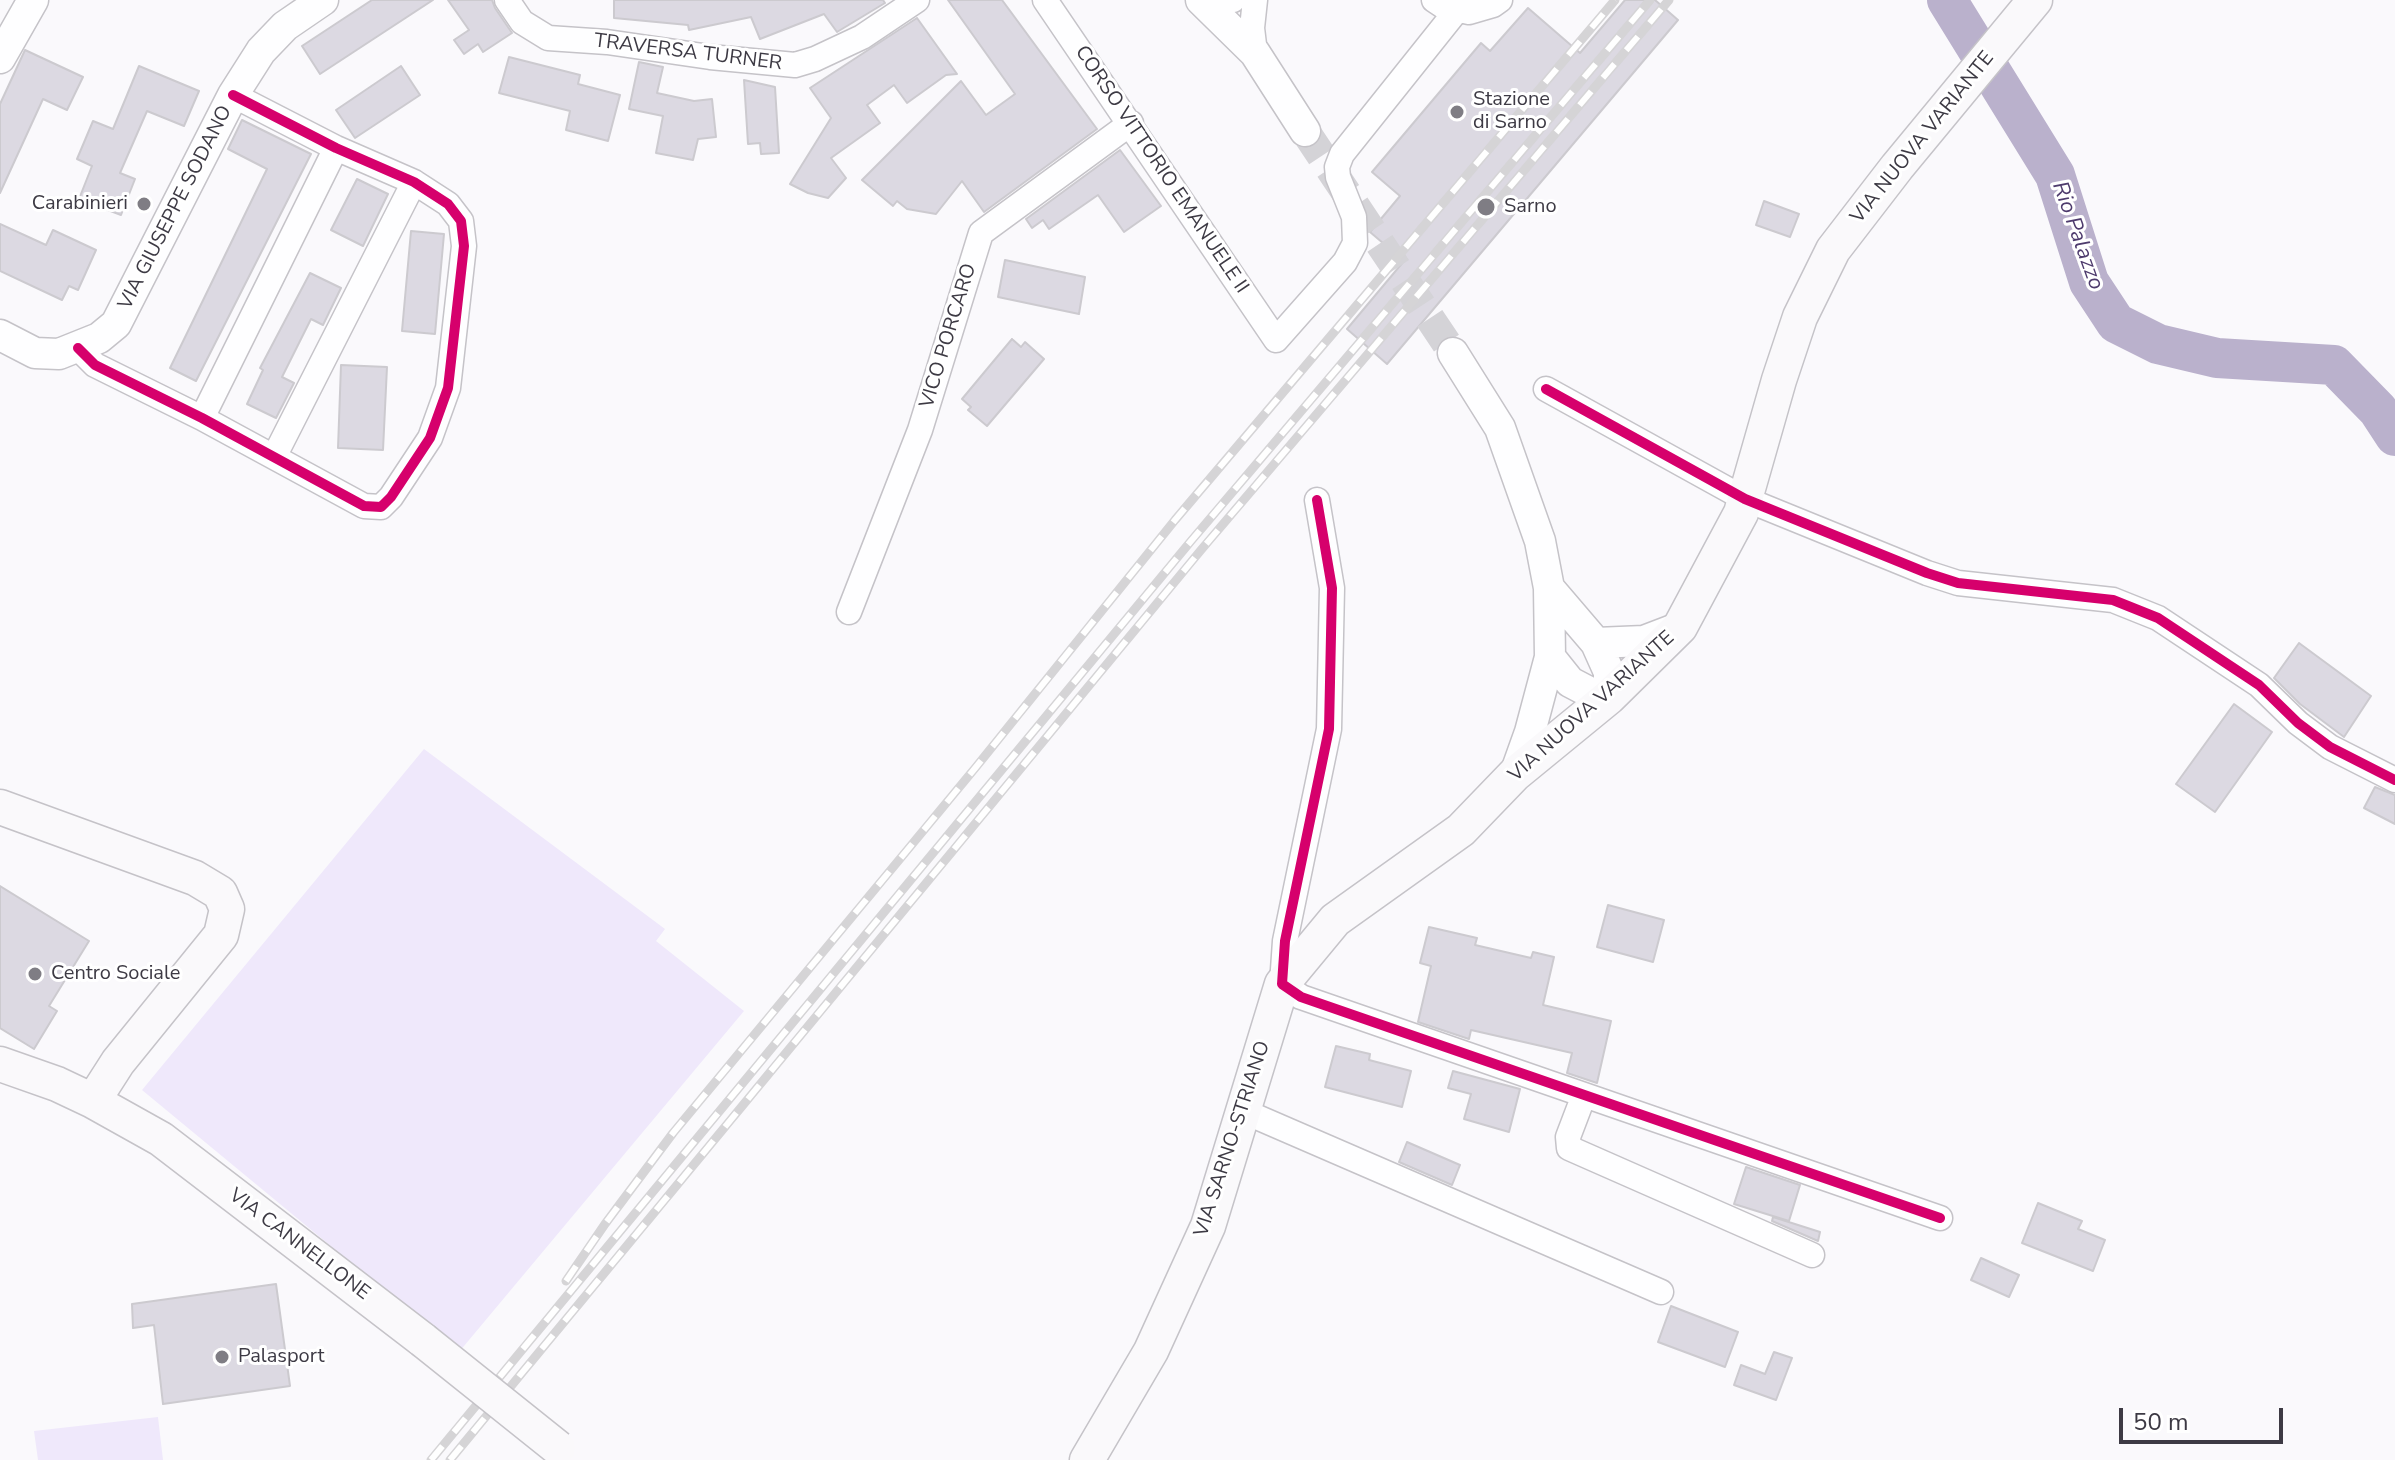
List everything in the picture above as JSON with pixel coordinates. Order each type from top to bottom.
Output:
[{"type":"main road","name":"VIA NUOVA VARIANTE","points":[[1282,984],[1335,920],[1461,830],[1515,774],[1609,697],[1680,627],[1741,513],[1800,317],[1833,250],[2035,0]]},
{"type":"main road","points":[[0,807],[195,878],[220,893],[227,909],[221,935],[118,1062],[93,1101]]},
{"type":"main road","name":"VIA SARNO-STRIANO","points":[[1087,1460],[1151,1351],[1208,1226],[1282,984]]},
{"type":"main road","name":"VIA CANNELLONE","points":[[0,1064],[57,1084],[161,1139],[568,1454]]},
{"type":"street","points":[[0,58],[33,0]]},
{"type":"street","name":"VIA GIUSEPPE SODANO","points":[[0,335],[35,353],[59,354],[99,338],[116,324],[233,95],[261,51],[285,26],[323,0]]},
{"type":"street","name":"TRAVERSA TURNER","points":[[507,0],[522,22],[548,38],[607,42],[795,65],[862,37],[917,0]]},
{"type":"street","name":"CORSO VITTORIO EMANUELE II","points":[[1045,0],[1276,340],[1345,262],[1355,243],[1354,217],[1338,177],[1337,167],[1342,154],[1457,10]]},
{"type":"street","points":[[1255,0],[1252,28],[1255,53]]},
{"type":"street","points":[[1434,0],[1457,10],[1481,9],[1500,0]]},
{"type":"street","points":[[1212,1],[1255,53],[1305,131]]},
{"type":"street","points":[[78,348],[95,365],[202,418],[364,506],[381,507],[391,497],[430,438],[448,388],[464,246],[461,221],[448,204],[414,182],[336,148],[233,95]]},
{"type":"street","name":"VICO PORCARO","points":[[849,612],[857,599],[920,430],[981,233],[1131,123]]},
{"type":"street","points":[[202,418],[336,148]]},
{"type":"street","points":[[274,457],[414,182]]},
{"type":"street","points":[[1453,353],[1500,428],[1540,541],[1549,588],[1550,657],[1515,774]]},
{"type":"street","points":[[1546,389],[1745,499],[1958,583],[2113,600],[2158,618],[2259,685],[2298,723],[2330,747],[2395,780]]},
{"type":"street","points":[[1317,500],[1332,588],[1329,729],[1285,941],[1282,984],[1301,997],[1940,1218]]},
{"type":"street","points":[[1549,588],[1596,643],[1609,672],[1609,697],[1591,693],[1570,682],[1550,657]]},
{"type":"street","points":[[1596,643],[1644,641],[1680,627]]},
{"type":"street","points":[[1584,1095],[1568,1137],[1569,1148],[1812,1255]]},
{"type":"street","points":[[1243,1111],[1661,1292]]},
{"type":"shaded area","points":[[424,749],[665,929],[656,941],[744,1011],[459,1352],[142,1090]]},
{"type":"shaded area","points":[[158,1417],[163,1460],[38,1460],[34,1431]]},
{"type":"building","points":[[372,0],[433,0],[320,74],[302,46]]},
{"type":"building","points":[[448,0],[492,0],[512,33],[483,52],[478,44],[464,54],[454,40],[469,30]]},
{"type":"building","points":[[614,0],[883,0],[885,3],[837,32],[824,14],[760,39],[751,17],[689,30],[688,25],[614,18]]},
{"type":"building","points":[[948,0],[1002,0],[1097,129],[984,212],[962,181],[936,214],[907,209],[897,201],[893,206],[862,180],[961,81],[986,115],[1015,94]]},
{"type":"building","points":[[1625,0],[1655,0],[1678,20],[1387,364],[1347,329],[1404,261],[1370,232],[1400,196],[1372,172],[1481,43],[1490,51],[1528,8],[1580,53]]},
{"type":"building","points":[[917,18],[957,74],[946,75],[907,103],[894,85],[867,105],[880,123],[831,158],[846,178],[828,198],[790,184],[831,118],[810,88]]},
{"type":"building","points":[[25,50],[83,77],[67,110],[43,99],[0,193],[0,104]]},
{"type":"building","points":[[509,57],[580,75],[578,84],[620,95],[608,141],[566,130],[570,111],[499,93]]},
{"type":"building","points":[[639,62],[663,67],[657,93],[694,101],[712,99],[716,137],[698,139],[693,160],[656,153],[663,116],[629,109]]},
{"type":"building","points":[[139,66],[199,91],[184,126],[147,111],[120,173],[135,179],[121,215],[79,199],[92,166],[77,159],[93,121],[113,129]]},
{"type":"building","points":[[401,66],[420,95],[355,138],[336,110]]},
{"type":"building","points":[[744,80],[775,87],[779,153],[761,154],[760,143],[748,144]]},
{"type":"building","points":[[242,120],[311,154],[196,381],[170,368],[267,169],[228,149]]},
{"type":"building","points":[[1120,150],[1161,206],[1124,232],[1098,195],[1049,229],[1043,220],[1032,228],[1026,219]]},
{"type":"building","points":[[357,179],[388,194],[363,246],[331,230]]},
{"type":"building","points":[[1764,201],[1799,214],[1790,237],[1756,225]]},
{"type":"building","points":[[0,224],[46,245],[53,230],[96,250],[78,290],[69,286],[62,300],[0,271]]},
{"type":"building","points":[[411,231],[444,234],[435,334],[402,331]]},
{"type":"building","points":[[1005,260],[1085,277],[1079,314],[998,297]]},
{"type":"building","points":[[310,273],[341,288],[323,325],[311,319],[282,377],[294,383],[276,418],[247,404],[263,370],[260,368]]},
{"type":"building","points":[[1012,339],[1021,347],[1025,342],[1044,359],[987,426],[968,410],[971,407],[962,399]]},
{"type":"building","points":[[341,365],[387,367],[383,450],[338,448]]},
{"type":"building","points":[[2299,643],[2371,696],[2344,737],[2300,704],[2274,678]]},
{"type":"building","points":[[2234,704],[2272,732],[2215,812],[2176,784]]},
{"type":"building","points":[[2375,787],[2395,795],[2395,824],[2364,808]]},
{"type":"building","name":"Centro Sociale","points":[[0,886],[89,941],[49,1006],[57,1011],[34,1049],[0,1028]]},
{"type":"building","points":[[1608,905],[1664,920],[1653,962],[1597,947]]},
{"type":"building","points":[[1429,927],[1477,938],[1475,945],[1531,958],[1533,952],[1554,957],[1543,1005],[1611,1021],[1597,1083],[1567,1073],[1572,1053],[1471,1030],[1469,1039],[1418,1022],[1431,966],[1420,963]]},
{"type":"building","points":[[1336,1046],[1370,1054],[1369,1060],[1411,1071],[1402,1107],[1325,1087]]},
{"type":"building","points":[[1453,1071],[1520,1089],[1509,1132],[1464,1119],[1471,1094],[1448,1088]]},
{"type":"building","points":[[1407,1142],[1460,1165],[1452,1185],[1399,1162]]},
{"type":"building","points":[[1746,1167],[1800,1185],[1789,1221],[1734,1204]]},
{"type":"building","points":[[2038,1203],[2082,1221],[2078,1229],[2105,1240],[2093,1271],[2022,1243]]},
{"type":"building","points":[[1773,1217],[1820,1232],[1818,1241],[1772,1221]]},
{"type":"building","points":[[1981,1258],[2019,1275],[2009,1297],[1971,1280]]},
{"type":"building","name":"Palasport","points":[[276,1284],[290,1386],[163,1404],[154,1325],[133,1328],[132,1304]]},
{"type":"building","points":[[1671,1306],[1738,1332],[1725,1367],[1658,1342]]},
{"type":"building","points":[[1774,1352],[1792,1358],[1776,1400],[1734,1385],[1741,1365],[1765,1374]]},
{"type":"waterway","name":"Rio Palazzo","points":[[1947,0],[2055,175],[2089,282],[2116,323],[2158,344],[2217,358],[2334,365],[2378,410],[2395,436]]},
{"type":"tunnel","points":[[1305,131],[1453,353]]},
{"type":"railway","points":[[566,1281],[673,1133],[976,767],[1175,520],[1615,0]]},
{"type":"railway","points":[[431,1460],[1191,541],[1650,0]]},
{"type":"railway","points":[[450,1460],[1201,550],[1669,0]]},
{"type":"cycle path","points":[[78,348],[95,365],[202,418],[364,506],[381,507],[391,497],[430,438],[448,388],[464,246],[461,221],[448,204],[414,182],[336,148],[233,95]]},
{"type":"cycle path","points":[[1546,389],[1745,499],[1927,573],[1958,583],[2113,600],[2158,618],[2259,685],[2298,723],[2330,747],[2395,780]]},
{"type":"cycle path","points":[[1317,500],[1332,588],[1329,729],[1285,941],[1282,984],[1301,997],[1940,1218]]},
{"type":"place","name":"Stazione di Sarno","points":[[1457,112]]},
{"type":"place","name":"Carabinieri","points":[[144,204]]},
{"type":"place","name":"Sarno","points":[[1486,207]]},
{"type":"place","name":"Centro Sociale","points":[[35,974]]},
{"type":"place","name":"Palasport","points":[[222,1357]]}]
